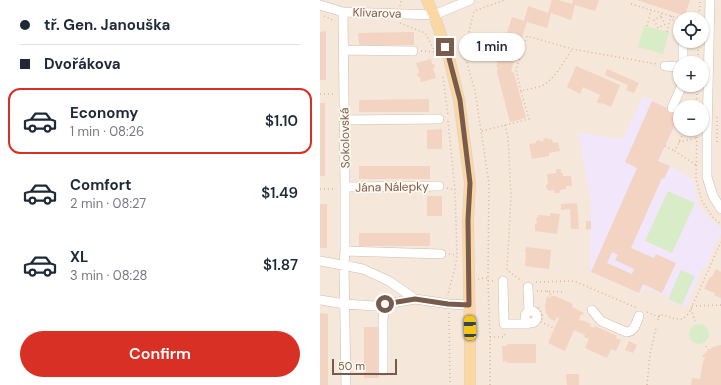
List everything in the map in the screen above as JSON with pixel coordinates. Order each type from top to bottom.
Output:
[{"type":"main road","points":[[427,0],[434,15],[449,58],[460,100],[470,183],[468,220],[470,385]]},
{"type":"street","points":[[434,15],[470,0]]},
{"type":"street","points":[[706,56],[710,0]]},
{"type":"street","name":"Klivarova","points":[[320,5],[344,12],[434,15]]},
{"type":"street","name":"Sokolovská","points":[[344,12],[344,265],[346,385]]},
{"type":"street","points":[[344,50],[414,51]]},
{"type":"street","points":[[665,66],[673,67]]},
{"type":"street","points":[[672,108],[679,92]]},
{"type":"street","points":[[706,92],[707,177],[712,196],[721,209]]},
{"type":"street","points":[[344,120],[439,118]]},
{"type":"street","name":"Jána Nálepky","points":[[345,188],[439,186]]},
{"type":"street","points":[[345,251],[441,254]]},
{"type":"street","points":[[320,261],[363,269],[389,281],[415,299]]},
{"type":"street","points":[[503,281],[504,324],[527,324],[535,321]]},
{"type":"street","points":[[529,285],[532,308],[526,314],[525,318],[535,321]]},
{"type":"street","points":[[320,300],[345,304],[375,306],[415,299],[448,304],[469,305]]},
{"type":"street","points":[[384,371],[383,319],[385,304]]},
{"type":"street","points":[[592,310],[601,321],[626,332],[630,332],[634,328],[641,312]]},
{"type":"path","points":[[490,385],[488,278],[489,183],[475,91],[464,53],[474,11],[506,0]]},
{"type":"path","points":[[699,12],[700,0]]},
{"type":"path","points":[[632,4],[672,16],[667,32]]},
{"type":"path","points":[[647,26],[651,10]]},
{"type":"path","points":[[649,19],[654,20],[661,16],[662,13]]},
{"type":"path","points":[[661,16],[665,24]]},
{"type":"path","points":[[399,18],[399,23],[425,33],[437,56]]},
{"type":"path","points":[[654,20],[657,29],[665,24],[669,25]]},
{"type":"path","points":[[482,131],[529,119],[516,70],[526,36],[572,49],[665,66]]},
{"type":"path","points":[[521,90],[544,84],[550,80],[572,49]]},
{"type":"path","points":[[414,51],[435,52]]},
{"type":"path","points":[[442,73],[455,197],[457,255],[456,266],[448,296]]},
{"type":"path","points":[[320,94],[336,94]]},
{"type":"path","points":[[717,109],[717,147]]},
{"type":"path","points":[[506,125],[512,196],[507,270],[529,285],[547,291],[563,292]]},
{"type":"path","points":[[675,151],[682,136]]},
{"type":"path","points":[[679,142],[697,138]]},
{"type":"path","points":[[665,146],[696,165]]},
{"type":"path","points":[[320,189],[335,189]]},
{"type":"path","points":[[529,285],[574,281],[641,312],[659,318],[660,314],[675,319],[683,319],[689,313],[721,242]]},
{"type":"path","points":[[478,279],[488,278]]},
{"type":"path","points":[[547,291],[551,295]]},
{"type":"path","points":[[692,306],[721,305]]},
{"type":"path","points":[[532,308],[540,309],[542,313],[542,318],[535,321]]},
{"type":"path","points":[[690,309],[695,322]]},
{"type":"path","points":[[449,311],[450,385]]},
{"type":"path","points":[[535,321],[554,328]]},
{"type":"path","points":[[647,385],[650,354],[656,328]]},
{"type":"path","points":[[706,346],[708,350]]},
{"type":"shaded area","points":[[320,0],[721,0],[721,385],[320,385]]},
{"type":"shaded area","points":[[643,96],[673,110],[673,130],[660,161],[694,180],[698,204],[721,229],[721,233],[705,268],[703,268],[686,307],[666,299],[667,296],[644,287],[640,294],[590,272],[591,201],[578,133],[623,139]]},
{"type":"green space","points":[[644,26],[669,32],[663,54],[638,47]]},
{"type":"green space","points":[[668,191],[695,203],[672,253],[645,241]]},
{"type":"green space","points":[[681,270],[695,276],[682,305],[668,299]]},
{"type":"green space","points":[[699,324],[706,327],[709,334],[706,341],[699,344],[692,341],[689,334],[692,327]]},
{"type":"building","points":[[552,0],[572,4],[573,0],[599,0],[595,11],[575,5],[571,20],[551,13],[547,28],[527,22],[511,71],[514,73],[526,118],[510,122],[497,72],[498,67],[496,67],[512,17],[524,21],[528,6],[548,13]]},
{"type":"building","points":[[637,0],[690,0],[686,12],[673,12]]},
{"type":"building","points":[[326,31],[326,80],[320,80],[320,32]]},
{"type":"building","points":[[414,32],[414,45],[359,45],[358,33]]},
{"type":"building","points":[[431,59],[432,64],[434,64],[435,67],[433,68],[436,78],[421,82],[420,77],[418,77],[417,74],[419,72],[416,63]]},
{"type":"building","points":[[576,66],[620,85],[611,107],[597,102],[600,95],[583,87],[580,94],[567,87]]},
{"type":"building","points":[[607,69],[639,83],[634,93],[626,90],[628,85],[605,75]]},
{"type":"building","points":[[429,99],[429,112],[359,112],[359,100]]},
{"type":"building","points":[[652,101],[673,111],[673,129],[658,161],[670,166],[664,179],[662,178],[631,248],[654,258],[656,254],[676,263],[662,293],[643,284],[639,293],[591,272],[637,168],[625,162]],"holes":[[[612,252],[618,255],[615,260],[634,269],[632,274],[607,263]]]},
{"type":"building","points":[[320,103],[325,103],[325,176],[320,176]]},
{"type":"building","points":[[442,129],[442,149],[427,149],[427,130]]},
{"type":"building","points":[[548,138],[549,140],[552,139],[553,143],[558,142],[560,151],[549,153],[549,156],[532,159],[529,144],[536,143],[536,141],[540,140],[541,142],[544,141],[543,139]]},
{"type":"building","points":[[359,166],[430,166],[430,179],[359,179]]},
{"type":"building","points":[[556,169],[561,169],[563,176],[571,176],[572,186],[566,186],[566,189],[560,190],[560,193],[554,193],[554,190],[549,191],[546,187],[548,184],[547,174],[556,173]]},
{"type":"building","points":[[427,196],[442,196],[442,216],[427,216]]},
{"type":"building","points":[[577,203],[579,229],[571,229],[570,209],[561,210],[561,204]]},
{"type":"building","points":[[320,204],[327,204],[327,248],[320,248]]},
{"type":"building","points":[[550,213],[560,214],[557,234],[535,231],[535,224],[537,224],[536,218],[538,215],[550,216]]},
{"type":"building","points":[[586,221],[591,221],[591,229],[586,230]]},
{"type":"building","points":[[359,233],[430,233],[430,246],[359,246]]},
{"type":"building","points":[[527,247],[551,250],[549,269],[525,266],[525,250]]},
{"type":"building","points":[[716,269],[721,272],[721,298],[714,295],[715,293],[704,289]]},
{"type":"building","points":[[552,295],[571,303],[573,305],[572,307],[584,313],[583,315],[581,314],[579,320],[591,324],[590,326],[594,328],[595,326],[617,336],[616,338],[621,340],[616,351],[611,349],[607,358],[585,348],[589,339],[584,337],[585,335],[574,330],[565,351],[548,343],[559,318],[557,317],[555,321],[550,319],[546,313],[545,307],[547,296],[551,298]]},
{"type":"building","points":[[320,313],[328,314],[328,385],[320,385]]},
{"type":"building","points":[[364,327],[379,327],[379,378],[364,378]]},
{"type":"building","points":[[629,341],[637,345],[633,353],[625,350]]},
{"type":"building","points":[[507,344],[536,344],[536,363],[503,362],[502,346],[507,346]]},
{"type":"building","points":[[721,345],[721,385],[691,385],[692,378],[700,379],[705,358],[702,356],[713,347]]},
{"type":"building","points":[[566,374],[579,374],[579,385],[567,385]]},
{"type":"route","points":[[385,304],[415,299],[448,304],[469,305],[468,220],[470,183],[460,100],[445,47]]}]
